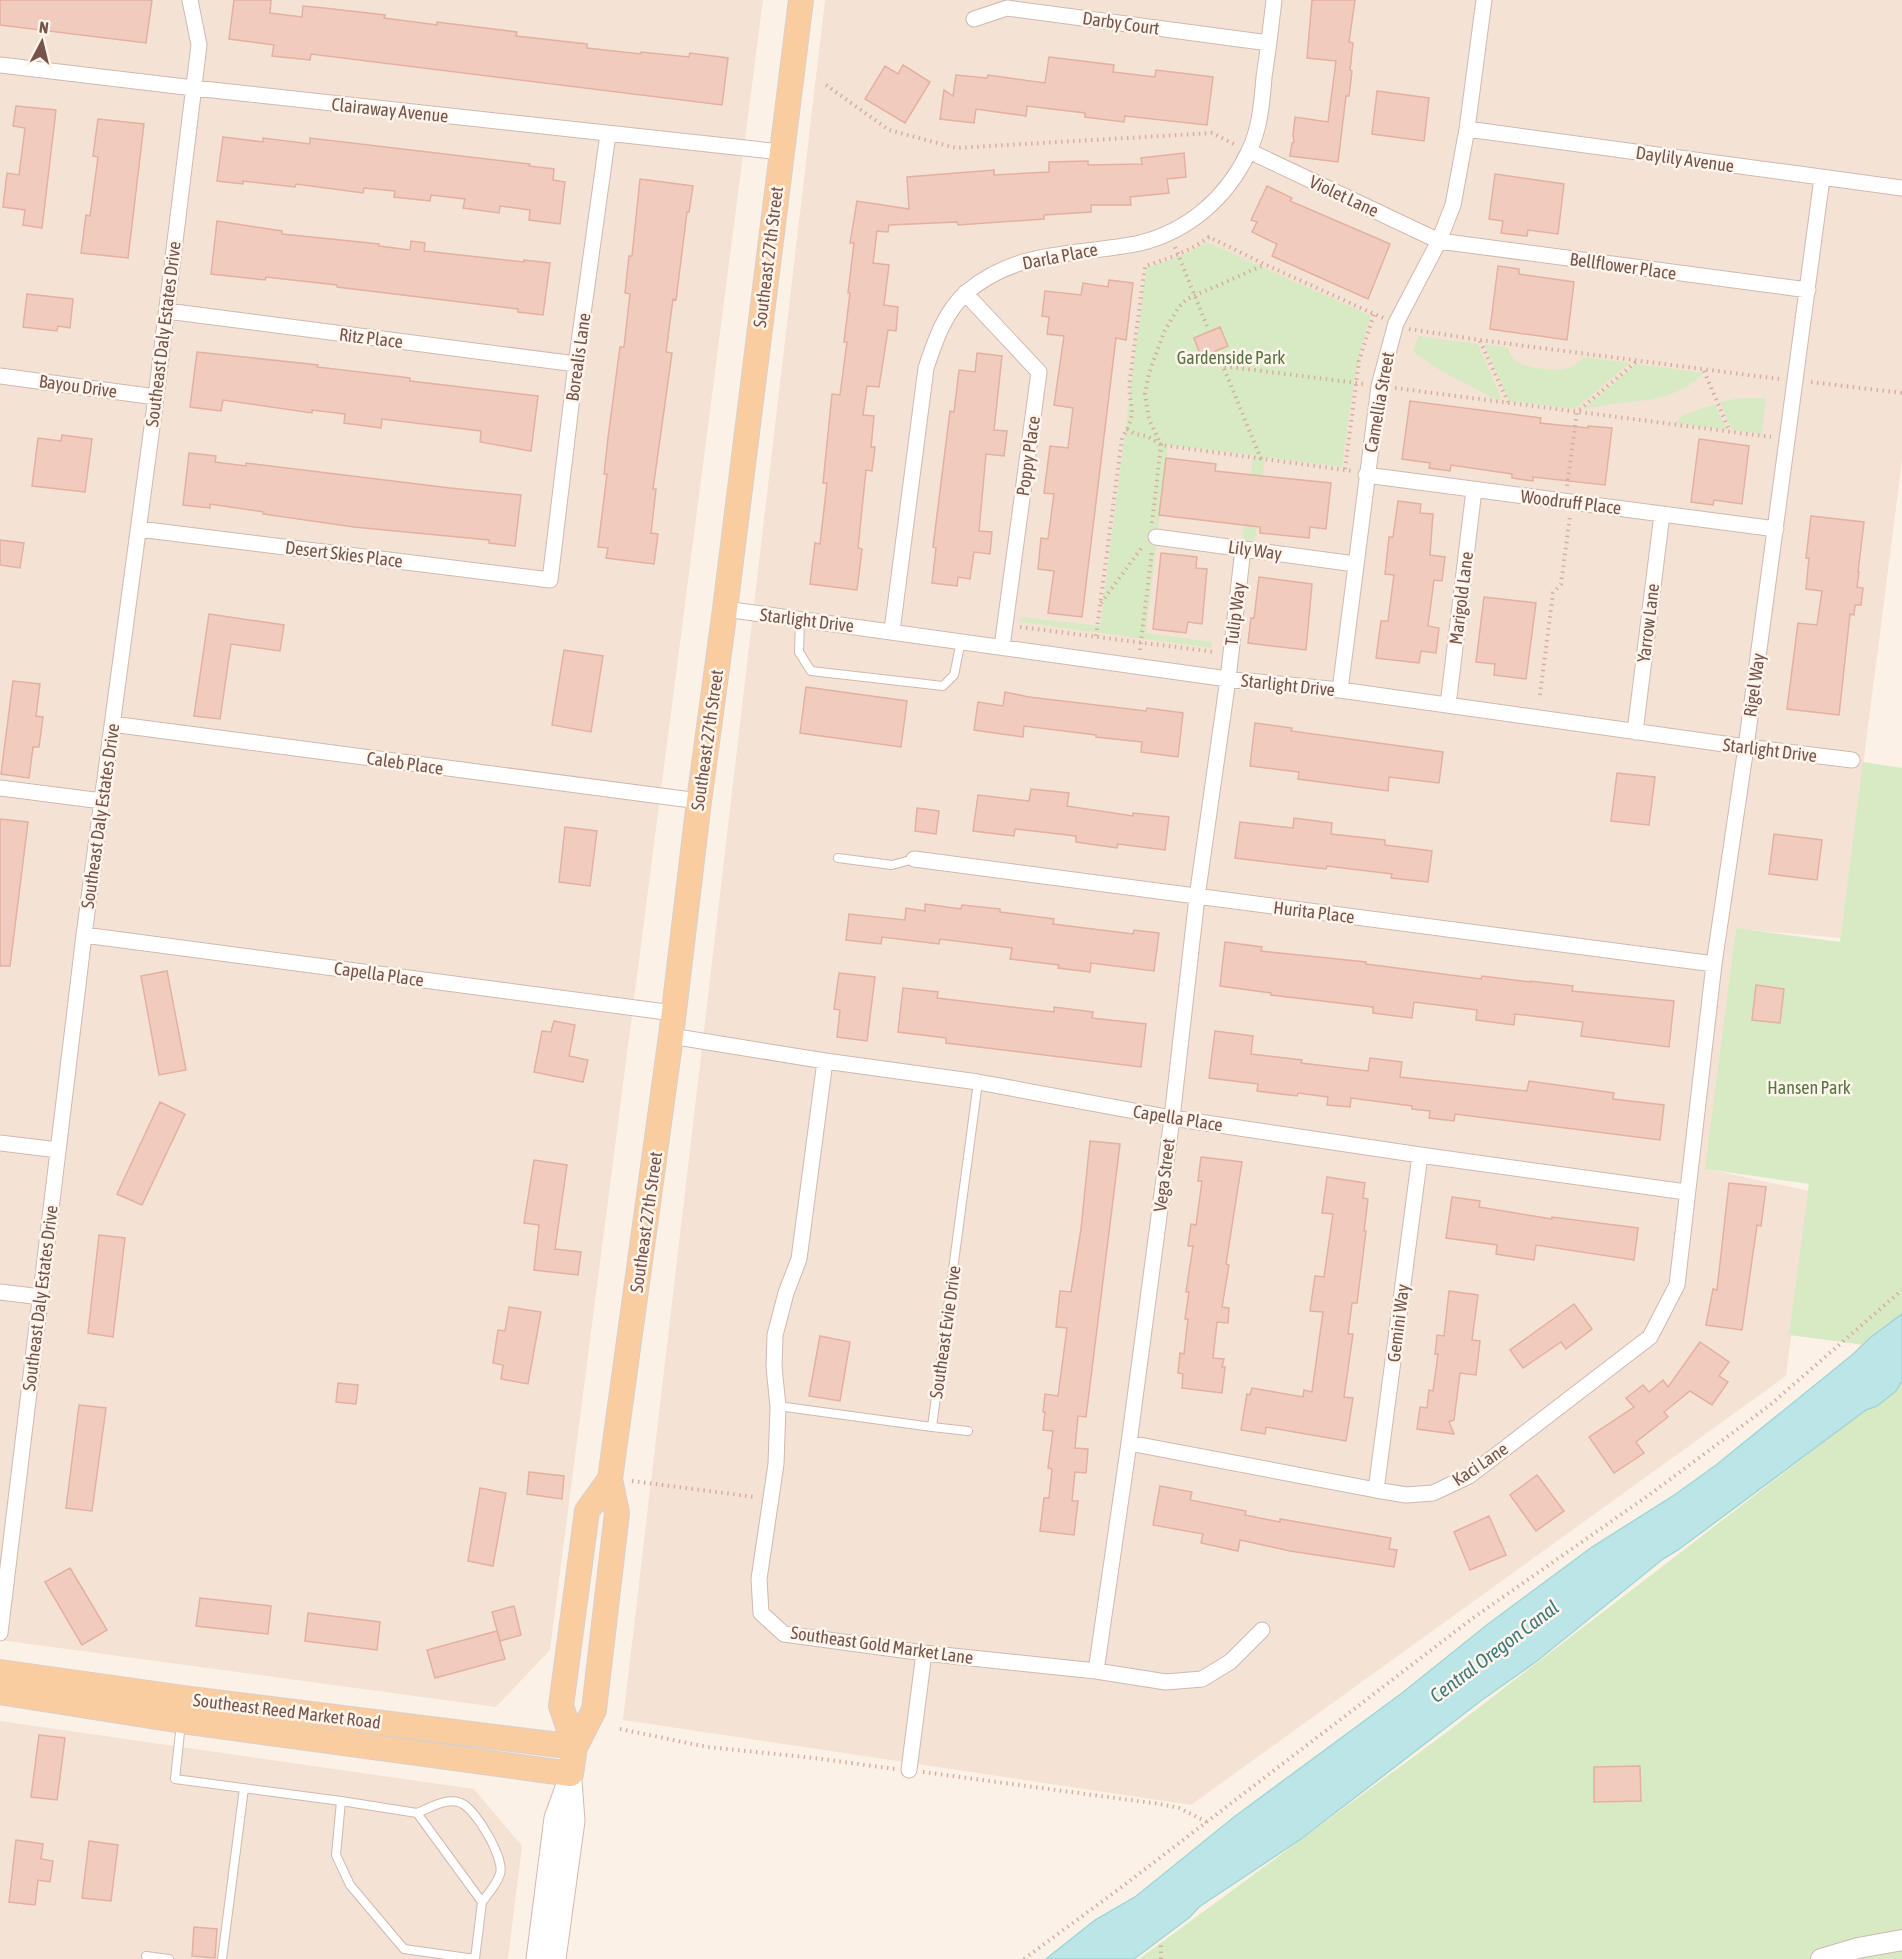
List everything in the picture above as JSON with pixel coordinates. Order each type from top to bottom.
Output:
[{"type":"main road","name":"Southeast 27th Street","points":[[537,1959],[555,1818],[571,1774],[575,1747],[594,1710],[617,1513],[610,1479],[672,1025],[801,0]]},
{"type":"main road","name":"Southeast 27th Street","points":[[575,1747],[561,1706],[587,1511],[610,1479]]},
{"type":"main road","name":"Southeast Reed Market Road","points":[[0,1672],[183,1710],[571,1774]]},
{"type":"main road","name":"Southeast Reed Market Road","points":[[0,1692],[575,1747]]},
{"type":"main road","name":"Southeast 27th Street","points":[[555,1959],[574,1821],[571,1774]]},
{"type":"street","name":"Southeast Daly Estates Drive","points":[[0,1633],[84,935],[139,529],[194,88],[199,45],[190,0]]},
{"type":"street","name":"Darla Place","points":[[892,631],[926,368],[937,336],[948,316],[966,293],[989,277],[1010,267],[1051,254],[1141,242],[1168,233],[1196,218],[1212,204],[1234,178],[1249,151],[1260,112],[1274,0]]},
{"type":"street","name":"Camellia Street","points":[[1340,690],[1378,386],[1396,323],[1439,241],[1453,205],[1467,129],[1484,0]]},
{"type":"street","name":"Darby Court","points":[[974,19],[1007,8],[1269,43]]},
{"type":"street","name":"Clairaway Avenue","points":[[0,64],[194,88],[781,152]]},
{"type":"street","name":"Daylily Avenue","points":[[1467,129],[1902,188]]},
{"type":"street","name":"Borealis Lane","points":[[550,580],[576,364],[609,134]]},
{"type":"street","name":"Violet Lane","points":[[1249,151],[1439,241]]},
{"type":"street","name":"Rigel Way","points":[[1686,1192],[1714,964],[1776,529],[1822,178]]},
{"type":"street","name":"Bellflower Place","points":[[1439,241],[1808,290]]},
{"type":"street","name":"Poppy Place","points":[[966,293],[1039,372],[1002,646]]},
{"type":"street","name":"Ritz Place","points":[[167,311],[576,364]]},
{"type":"street","name":"Bayou Drive","points":[[0,376],[156,397]]},
{"type":"street","name":"Woodruff Place","points":[[1366,475],[1776,529]]},
{"type":"street","name":"Marigold Lane","points":[[1448,705],[1474,490]]},
{"type":"street","name":"Yarrow Lane","points":[[1635,732],[1662,514]]},
{"type":"street","name":"Desert Skies Place","points":[[139,529],[550,580]]},
{"type":"street","name":"Lily Way","points":[[1151,537],[1355,564]]},
{"type":"street","name":"Tulip Way","points":[[1228,679],[1243,549]]},
{"type":"street","name":"Starlight Drive","points":[[725,609],[1228,679],[1340,690],[1852,760]]},
{"type":"street","name":"Vega Street","points":[[1096,1671],[1129,1443],[1172,1118],[1197,897],[1228,679]]},
{"type":"street","name":"Caleb Place","points":[[112,724],[699,801]]},
{"type":"street","points":[[0,788],[102,801]]},
{"type":"street","name":"Hurita Place","points":[[915,859],[1714,964]]},
{"type":"street","name":"Capella Place","points":[[84,935],[672,1025],[825,1061],[978,1082],[1172,1118],[1686,1192]]},
{"type":"street","name":"Southeast Gold Market Lane","points":[[825,1061],[799,1259],[786,1293],[775,1335],[774,1367],[778,1406],[776,1464],[759,1579],[761,1614],[784,1634],[924,1653],[1096,1671],[1166,1682],[1202,1679],[1230,1662],[1262,1630]]},
{"type":"street","points":[[0,1143],[58,1150]]},
{"type":"street","name":"Gemini Way","points":[[1376,1490],[1420,1155]]},
{"type":"street","name":"Kaci Lane","points":[[1129,1443],[1406,1495],[1433,1493],[1468,1476],[1650,1337],[1677,1285],[1686,1192]]},
{"type":"street","points":[[0,1292],[40,1297]]},
{"type":"street","points":[[909,1770],[924,1653]]},
{"type":"street","points":[[1821,1959],[1858,1948],[1902,1940]]},
{"type":"lane","points":[[800,619],[799,652],[811,671],[943,686],[954,675],[962,641]]},
{"type":"lane","points":[[838,858],[892,865],[915,859]]},
{"type":"lane","name":"Southeast Evie Drive","points":[[932,1427],[978,1082]]},
{"type":"lane","points":[[778,1406],[968,1431]]},
{"type":"lane","points":[[183,1710],[175,1779],[341,1801],[417,1813],[439,1803],[450,1801],[460,1802],[469,1807],[501,1862],[500,1875],[482,1902],[475,1959],[404,1948],[350,1885],[336,1855],[341,1801]]},
{"type":"lane","points":[[222,1959],[244,1788]]},
{"type":"lane","points":[[417,1813],[482,1902]]},
{"type":"lane","points":[[146,1956],[169,1959]]},
{"type":"path","points":[[826,85],[889,130],[956,148],[1212,134],[1249,151]]},
{"type":"path","points":[[1168,233],[1179,254],[1207,326]]},
{"type":"path","points":[[1096,636],[1122,438],[1132,420],[1130,383],[1145,266],[1197,246],[1209,237],[1420,333],[1902,393]]},
{"type":"path","points":[[1136,666],[1142,642],[1161,445],[1149,419],[1145,394],[1149,373],[1164,332],[1178,308],[1187,299],[1264,264]]},
{"type":"path","points":[[1344,469],[1356,383],[1364,342],[1374,314]]},
{"type":"path","points":[[1480,340],[1508,402]]},
{"type":"path","points":[[1261,459],[1223,366],[1788,440]]},
{"type":"path","points":[[1704,370],[1731,432]]},
{"type":"path","points":[[1127,429],[1135,434],[1148,436],[1161,445],[1344,469],[1366,475]]},
{"type":"path","points":[[1100,604],[1151,537]]},
{"type":"path","points":[[1004,625],[1230,654]]},
{"type":"path","points":[[1024,1959],[1473,1618],[1649,1495],[1770,1405],[1902,1290]]},
{"type":"path","points":[[610,1479],[771,1499]]},
{"type":"path","points":[[1161,1943],[1161,1959]]},
{"type":"shaded area","points":[[0,0],[763,0],[550,1650],[496,1707],[0,1640]]},
{"type":"shaded area","points":[[825,0],[1902,0],[1902,461],[1841,938],[1736,929],[1708,1169],[1809,1191],[1786,1376],[1191,1805],[623,1720]]},
{"type":"shaded area","points":[[0,1721],[474,1789],[522,1846],[508,1959],[0,1959]]},
{"type":"green space","name":"Gardenside Park","points":[[1207,242],[1371,316],[1356,372],[1342,467],[1265,457],[1255,541],[1242,540],[1253,455],[1168,445],[1146,633],[1212,642],[1211,648],[1020,622],[1021,617],[1100,626],[1146,268],[1183,255]]},
{"type":"green space","points":[[1419,336],[1478,344],[1502,400],[1495,399],[1441,371],[1416,354],[1413,351]]},
{"type":"green space","points":[[1484,344],[1508,348],[1512,357],[1519,363],[1556,370],[1570,367],[1584,357],[1630,363],[1575,409],[1509,401]]},
{"type":"green space","points":[[1636,364],[1703,373],[1676,392],[1661,397],[1582,410]]},
{"type":"green space","points":[[1740,398],[1766,398],[1762,434],[1732,430],[1720,402]]},
{"type":"green space","points":[[1715,404],[1727,430],[1675,423],[1683,415]]},
{"type":"green space","name":"Hansen Park","points":[[1863,762],[1902,768],[1902,1350],[1789,1335],[1809,1184],[1705,1169],[1736,928],[1840,942]]},
{"type":"green space","points":[[1902,1382],[1902,1959],[1139,1959],[1447,1732]]},
{"type":"water","name":"Central Oregon Canal","points":[[1902,1314],[1902,1381],[1896,1391],[1877,1406],[1866,1410],[1663,1559],[1537,1661],[1482,1700],[1301,1839],[1199,1907],[1190,1917],[1134,1959],[1046,1959],[1095,1920],[1135,1897],[1234,1817],[1402,1693],[1488,1624],[1592,1547],[1673,1496],[1716,1465]]},
{"type":"building","points":[[0,0],[152,0],[146,43],[0,25]]},
{"type":"building","points":[[234,0],[271,0],[270,13],[302,17],[303,6],[324,8],[385,15],[384,18],[437,25],[437,22],[517,32],[516,36],[587,44],[587,48],[689,57],[690,53],[728,58],[722,105],[311,54],[310,60],[272,56],[274,45],[229,39]]},
{"type":"building","points":[[1312,0],[1355,0],[1349,42],[1353,43],[1350,70],[1352,71],[1349,96],[1346,96],[1338,162],[1290,156],[1294,142],[1295,117],[1328,122],[1336,61],[1307,58]]},
{"type":"building","points":[[1049,57],[1114,65],[1113,72],[1155,77],[1156,70],[1213,77],[1207,125],[1125,116],[1124,122],[1085,117],[1085,113],[1027,106],[1026,116],[976,109],[974,123],[940,119],[944,90],[953,96],[956,75],[987,78],[988,75],[1045,83]]},
{"type":"building","points":[[903,65],[930,82],[905,123],[865,99],[885,66],[898,74]]},
{"type":"building","points":[[1377,91],[1429,98],[1424,141],[1372,134]]},
{"type":"building","points":[[16,106],[56,110],[42,228],[23,225],[25,210],[3,207],[7,173],[19,175],[25,128],[13,126]]},
{"type":"building","points":[[98,119],[144,124],[128,258],[81,253],[86,215],[90,216],[98,157],[93,156]]},
{"type":"building","points":[[223,137],[263,142],[263,138],[310,144],[310,138],[530,164],[529,166],[554,169],[553,180],[565,182],[560,224],[529,220],[530,210],[500,206],[499,213],[463,208],[465,199],[431,195],[430,201],[394,197],[395,191],[364,188],[363,193],[296,184],[295,187],[243,181],[243,184],[217,181]]},
{"type":"building","points":[[1184,153],[1186,177],[1167,179],[1169,193],[1130,197],[1131,205],[1091,205],[1091,212],[1044,215],[1044,219],[958,225],[957,222],[889,225],[888,232],[877,231],[873,263],[889,265],[884,305],[898,307],[896,331],[888,330],[879,387],[867,386],[863,415],[874,416],[871,447],[875,447],[872,471],[866,470],[858,548],[862,549],[857,590],[810,584],[815,543],[820,544],[827,483],[823,483],[832,394],[840,395],[847,342],[844,342],[854,243],[850,243],[857,201],[909,209],[907,177],[994,170],[994,175],[1049,172],[1049,162],[1088,161],[1088,165],[1142,164],[1141,158]]},
{"type":"building","points":[[1495,174],[1564,184],[1558,234],[1528,230],[1527,236],[1501,233],[1503,221],[1489,219]]},
{"type":"building","points":[[640,179],[693,186],[666,352],[672,353],[653,489],[656,489],[651,533],[658,534],[654,564],[606,558],[608,548],[598,547],[607,474],[604,474],[608,438],[620,347],[624,347],[630,294],[625,293],[629,256],[632,256]]},
{"type":"building","points":[[1267,186],[1292,198],[1290,201],[1390,244],[1368,299],[1272,256],[1277,244],[1252,232],[1257,222],[1251,220]]},
{"type":"building","points":[[217,221],[282,231],[282,234],[379,244],[379,246],[410,250],[411,241],[425,243],[424,251],[550,263],[543,315],[518,312],[518,309],[337,287],[337,285],[211,274]]},
{"type":"building","points":[[1498,266],[1519,269],[1519,274],[1574,282],[1567,340],[1490,329]]},
{"type":"building","points":[[1109,280],[1133,283],[1126,340],[1116,338],[1082,617],[1048,613],[1054,571],[1038,569],[1041,538],[1048,539],[1054,494],[1044,493],[1050,446],[1068,448],[1073,408],[1054,405],[1064,336],[1047,334],[1049,317],[1042,316],[1045,291],[1081,295],[1083,283],[1108,287]]},
{"type":"building","points":[[27,294],[73,299],[70,328],[58,326],[57,331],[23,327]]},
{"type":"building","points":[[1220,327],[1228,346],[1201,357],[1194,338]]},
{"type":"building","points":[[197,352],[318,365],[317,367],[410,378],[410,381],[538,396],[531,451],[480,442],[481,431],[382,419],[381,428],[344,423],[345,414],[312,410],[312,413],[223,400],[221,411],[190,407]]},
{"type":"building","points":[[977,353],[1002,356],[994,430],[1007,431],[1004,456],[986,454],[979,531],[992,532],[990,554],[974,552],[970,579],[958,577],[957,586],[932,583],[936,548],[933,547],[950,411],[954,412],[959,370],[975,372]]},
{"type":"building","points":[[1410,401],[1541,418],[1540,423],[1612,428],[1605,485],[1533,477],[1533,481],[1512,478],[1512,474],[1451,465],[1450,471],[1429,468],[1430,463],[1402,459]]},
{"type":"building","points":[[62,435],[92,439],[85,492],[32,486],[38,438],[61,441]]},
{"type":"building","points":[[1699,439],[1749,446],[1742,504],[1714,500],[1713,505],[1691,502]]},
{"type":"building","points":[[189,453],[216,456],[215,462],[246,466],[246,463],[521,495],[515,546],[489,543],[489,540],[354,527],[210,504],[210,508],[183,505]]},
{"type":"building","points":[[1166,458],[1216,464],[1215,471],[1331,483],[1326,529],[1310,527],[1309,538],[1260,533],[1260,527],[1159,515]]},
{"type":"building","points":[[1398,501],[1421,504],[1420,513],[1433,514],[1430,555],[1445,557],[1442,581],[1434,580],[1428,626],[1439,628],[1436,653],[1421,651],[1419,663],[1376,658],[1381,621],[1388,621],[1394,575],[1385,574],[1389,537],[1393,537]]},
{"type":"building","points":[[1811,516],[1864,522],[1857,587],[1863,588],[1861,605],[1855,605],[1854,615],[1850,614],[1839,715],[1787,709],[1798,623],[1817,625],[1822,591],[1806,589],[1809,558],[1806,558]]},
{"type":"building","points":[[0,540],[24,543],[20,568],[0,565]]},
{"type":"building","points":[[1161,553],[1197,557],[1196,568],[1207,569],[1202,624],[1188,622],[1186,633],[1153,629]]},
{"type":"building","points":[[1259,577],[1312,584],[1306,650],[1248,643],[1251,618],[1254,618]]},
{"type":"building","points":[[1484,597],[1536,603],[1526,679],[1494,675],[1495,664],[1476,662]]},
{"type":"building","points":[[209,614],[284,625],[280,651],[231,644],[220,719],[194,716]]},
{"type":"building","points":[[564,650],[603,656],[591,732],[552,725]]},
{"type":"building","points":[[13,681],[40,684],[36,716],[43,717],[39,747],[33,747],[29,778],[1,774]]},
{"type":"building","points":[[806,687],[907,701],[901,747],[800,733]]},
{"type":"building","points":[[1005,692],[1146,711],[1147,708],[1183,713],[1178,757],[1141,752],[1142,742],[1096,737],[1096,735],[1024,726],[1023,737],[974,730],[978,702],[1003,706]]},
{"type":"building","points":[[1255,723],[1292,728],[1291,731],[1443,752],[1439,783],[1389,777],[1388,791],[1298,779],[1299,772],[1250,766]]},
{"type":"building","points":[[1617,773],[1655,777],[1649,825],[1611,821]]},
{"type":"building","points":[[1031,789],[1069,793],[1067,806],[1133,816],[1133,813],[1169,817],[1165,850],[1118,844],[1117,848],[1076,842],[1076,836],[1015,829],[1014,836],[973,831],[978,795],[1029,801]]},
{"type":"building","points":[[917,808],[939,811],[936,834],[915,831]]},
{"type":"building","points":[[1294,818],[1332,823],[1331,834],[1385,840],[1385,845],[1432,851],[1428,882],[1391,878],[1392,874],[1235,858],[1240,822],[1293,828]]},
{"type":"building","points":[[0,819],[28,822],[10,966],[0,966]]},
{"type":"building","points":[[565,827],[597,831],[590,886],[559,882]]},
{"type":"building","points":[[1774,834],[1822,840],[1817,880],[1769,874]]},
{"type":"building","points":[[925,904],[961,909],[962,905],[1000,909],[1000,912],[1054,919],[1053,924],[1133,934],[1134,930],[1159,933],[1154,971],[1091,963],[1090,972],[1058,968],[1059,965],[1010,959],[1012,948],[940,939],[939,944],[882,937],[881,944],[846,940],[849,914],[905,920],[906,908],[925,911]]},
{"type":"building","points":[[1225,942],[1262,947],[1261,951],[1366,962],[1366,964],[1481,979],[1482,976],[1573,986],[1572,991],[1674,1001],[1669,1047],[1581,1036],[1583,1022],[1515,1014],[1514,1025],[1476,1020],[1477,1010],[1414,1002],[1412,1018],[1373,1013],[1373,1007],[1271,995],[1271,993],[1220,986]]},
{"type":"building","points":[[167,971],[186,1070],[159,1075],[141,976]]},
{"type":"building","points":[[839,973],[875,977],[867,1041],[837,1037],[840,1010],[834,1009]]},
{"type":"building","points":[[1756,985],[1784,989],[1780,1023],[1752,1020]]},
{"type":"building","points":[[903,988],[938,992],[937,998],[1054,1012],[1054,1007],[1093,1012],[1092,1018],[1146,1024],[1141,1067],[946,1043],[946,1038],[898,1032]]},
{"type":"building","points":[[554,1021],[575,1025],[569,1056],[588,1060],[583,1082],[534,1072],[542,1031],[551,1032]]},
{"type":"building","points":[[1215,1031],[1253,1036],[1251,1054],[1302,1060],[1301,1063],[1368,1071],[1370,1058],[1402,1062],[1400,1077],[1527,1091],[1529,1081],[1614,1093],[1613,1099],[1664,1105],[1660,1140],[1455,1114],[1454,1121],[1429,1118],[1430,1111],[1412,1109],[1412,1106],[1351,1098],[1350,1107],[1327,1105],[1328,1097],[1257,1091],[1258,1084],[1209,1078]]},
{"type":"building","points":[[160,1102],[185,1114],[142,1205],[117,1194]]},
{"type":"building","points":[[1090,1141],[1120,1144],[1086,1417],[1078,1416],[1075,1448],[1088,1449],[1086,1473],[1075,1472],[1072,1501],[1078,1501],[1074,1535],[1040,1531],[1044,1498],[1049,1498],[1052,1469],[1048,1468],[1053,1431],[1043,1430],[1045,1412],[1043,1412],[1045,1394],[1058,1396],[1067,1328],[1056,1327],[1060,1291],[1071,1292],[1081,1229]]},
{"type":"building","points":[[1201,1157],[1242,1162],[1226,1264],[1229,1265],[1222,1307],[1229,1308],[1228,1323],[1217,1322],[1213,1358],[1224,1359],[1222,1393],[1182,1388],[1183,1374],[1178,1373],[1180,1353],[1184,1354],[1188,1319],[1185,1319],[1189,1292],[1186,1292],[1193,1246],[1188,1246],[1191,1224],[1196,1225],[1202,1181],[1198,1181]]},
{"type":"building","points":[[534,1160],[567,1165],[555,1249],[581,1252],[578,1275],[534,1270],[539,1225],[524,1223]]},
{"type":"building","points":[[1327,1177],[1365,1183],[1363,1198],[1368,1199],[1357,1303],[1352,1303],[1348,1334],[1353,1334],[1344,1397],[1353,1398],[1346,1441],[1266,1427],[1265,1434],[1241,1430],[1247,1394],[1250,1395],[1252,1388],[1303,1397],[1304,1390],[1312,1392],[1323,1312],[1310,1311],[1315,1276],[1324,1277],[1333,1214],[1322,1213]]},
{"type":"building","points":[[1729,1183],[1766,1187],[1761,1226],[1757,1225],[1742,1330],[1706,1325],[1713,1289],[1717,1290]]},
{"type":"building","points":[[1452,1197],[1480,1201],[1479,1207],[1552,1219],[1552,1217],[1638,1228],[1634,1260],[1536,1245],[1534,1260],[1496,1254],[1497,1245],[1446,1238]]},
{"type":"building","points":[[99,1235],[125,1238],[113,1337],[88,1333]]},
{"type":"building","points":[[1449,1291],[1478,1295],[1472,1340],[1480,1341],[1476,1375],[1460,1373],[1454,1420],[1449,1422],[1454,1434],[1417,1429],[1420,1407],[1427,1408],[1429,1390],[1433,1391],[1438,1354],[1435,1354],[1437,1335],[1444,1336]]},
{"type":"building","points":[[1574,1304],[1592,1329],[1566,1349],[1561,1342],[1523,1368],[1510,1350]]},
{"type":"building","points":[[509,1307],[541,1312],[528,1384],[501,1379],[503,1365],[493,1363],[498,1330],[505,1331]]},
{"type":"building","points":[[820,1336],[850,1342],[840,1401],[809,1396]]},
{"type":"building","points":[[1700,1342],[1729,1362],[1719,1376],[1728,1382],[1712,1405],[1690,1391],[1664,1412],[1668,1417],[1636,1442],[1644,1453],[1614,1473],[1589,1437],[1634,1407],[1626,1398],[1643,1385],[1649,1392],[1663,1380],[1668,1387]]},
{"type":"building","points":[[338,1383],[358,1385],[356,1404],[336,1402]]},
{"type":"building","points":[[79,1405],[106,1408],[92,1511],[66,1508]]},
{"type":"building","points":[[529,1472],[564,1476],[562,1499],[527,1494]]},
{"type":"building","points":[[1537,1475],[1564,1511],[1536,1531],[1510,1495]]},
{"type":"building","points":[[1160,1486],[1192,1492],[1190,1500],[1246,1511],[1245,1515],[1391,1538],[1389,1549],[1397,1550],[1394,1567],[1290,1551],[1240,1540],[1238,1551],[1201,1543],[1203,1534],[1153,1525]]},
{"type":"building","points":[[480,1488],[506,1493],[493,1566],[468,1561]]},
{"type":"building","points":[[1489,1516],[1506,1555],[1470,1570],[1454,1532]]},
{"type":"building","points":[[70,1568],[107,1630],[82,1645],[45,1582]]},
{"type":"building","points":[[200,1598],[271,1606],[268,1634],[196,1626]]},
{"type":"building","points":[[514,1606],[521,1635],[500,1641],[492,1612]]},
{"type":"building","points":[[308,1613],[380,1622],[377,1650],[305,1641]]},
{"type":"building","points":[[497,1631],[505,1659],[435,1678],[427,1650]]},
{"type":"building","points":[[39,1735],[65,1738],[57,1800],[31,1797]]},
{"type":"building","points":[[1640,1766],[1641,1801],[1594,1802],[1594,1767]]},
{"type":"building","points":[[16,1840],[43,1844],[41,1859],[53,1861],[50,1882],[38,1880],[35,1905],[9,1902]]},
{"type":"building","points":[[89,1841],[118,1845],[111,1901],[82,1898]]},
{"type":"building","points":[[194,1927],[217,1929],[215,1958],[192,1956]]}]
